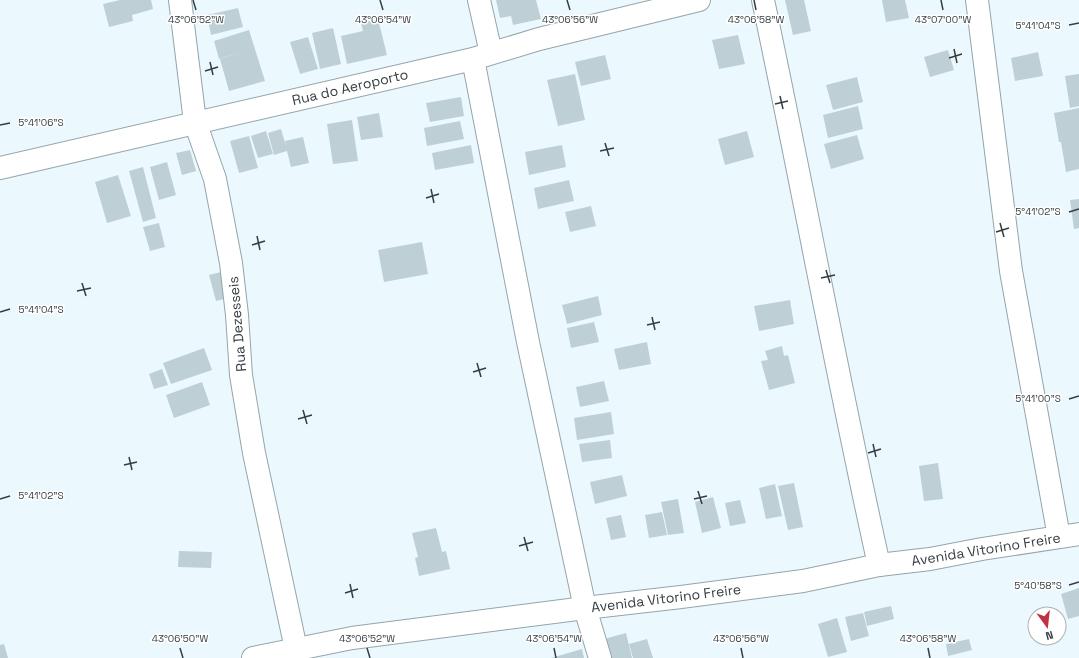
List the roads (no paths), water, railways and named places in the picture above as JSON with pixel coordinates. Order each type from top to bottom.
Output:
[{"type":"street","name":"Rua Dezesseis","points":[[180,0],[195,122],[215,179],[227,240],[237,315],[241,375],[254,452],[296,649]]},
{"type":"street","points":[[478,0],[482,56],[528,342],[585,608],[600,658]]},
{"type":"street","name":"Rua do Aeroporto","points":[[0,168],[482,56],[546,37],[700,0]]},
{"type":"street","points":[[763,0],[808,216],[859,476],[879,565]]},
{"type":"street","points":[[977,0],[1011,271],[1069,535]]},
{"type":"street","name":"Avenida Vitorino Freire","points":[[253,658],[352,638],[803,581],[879,565],[930,559],[1069,535]]}]
